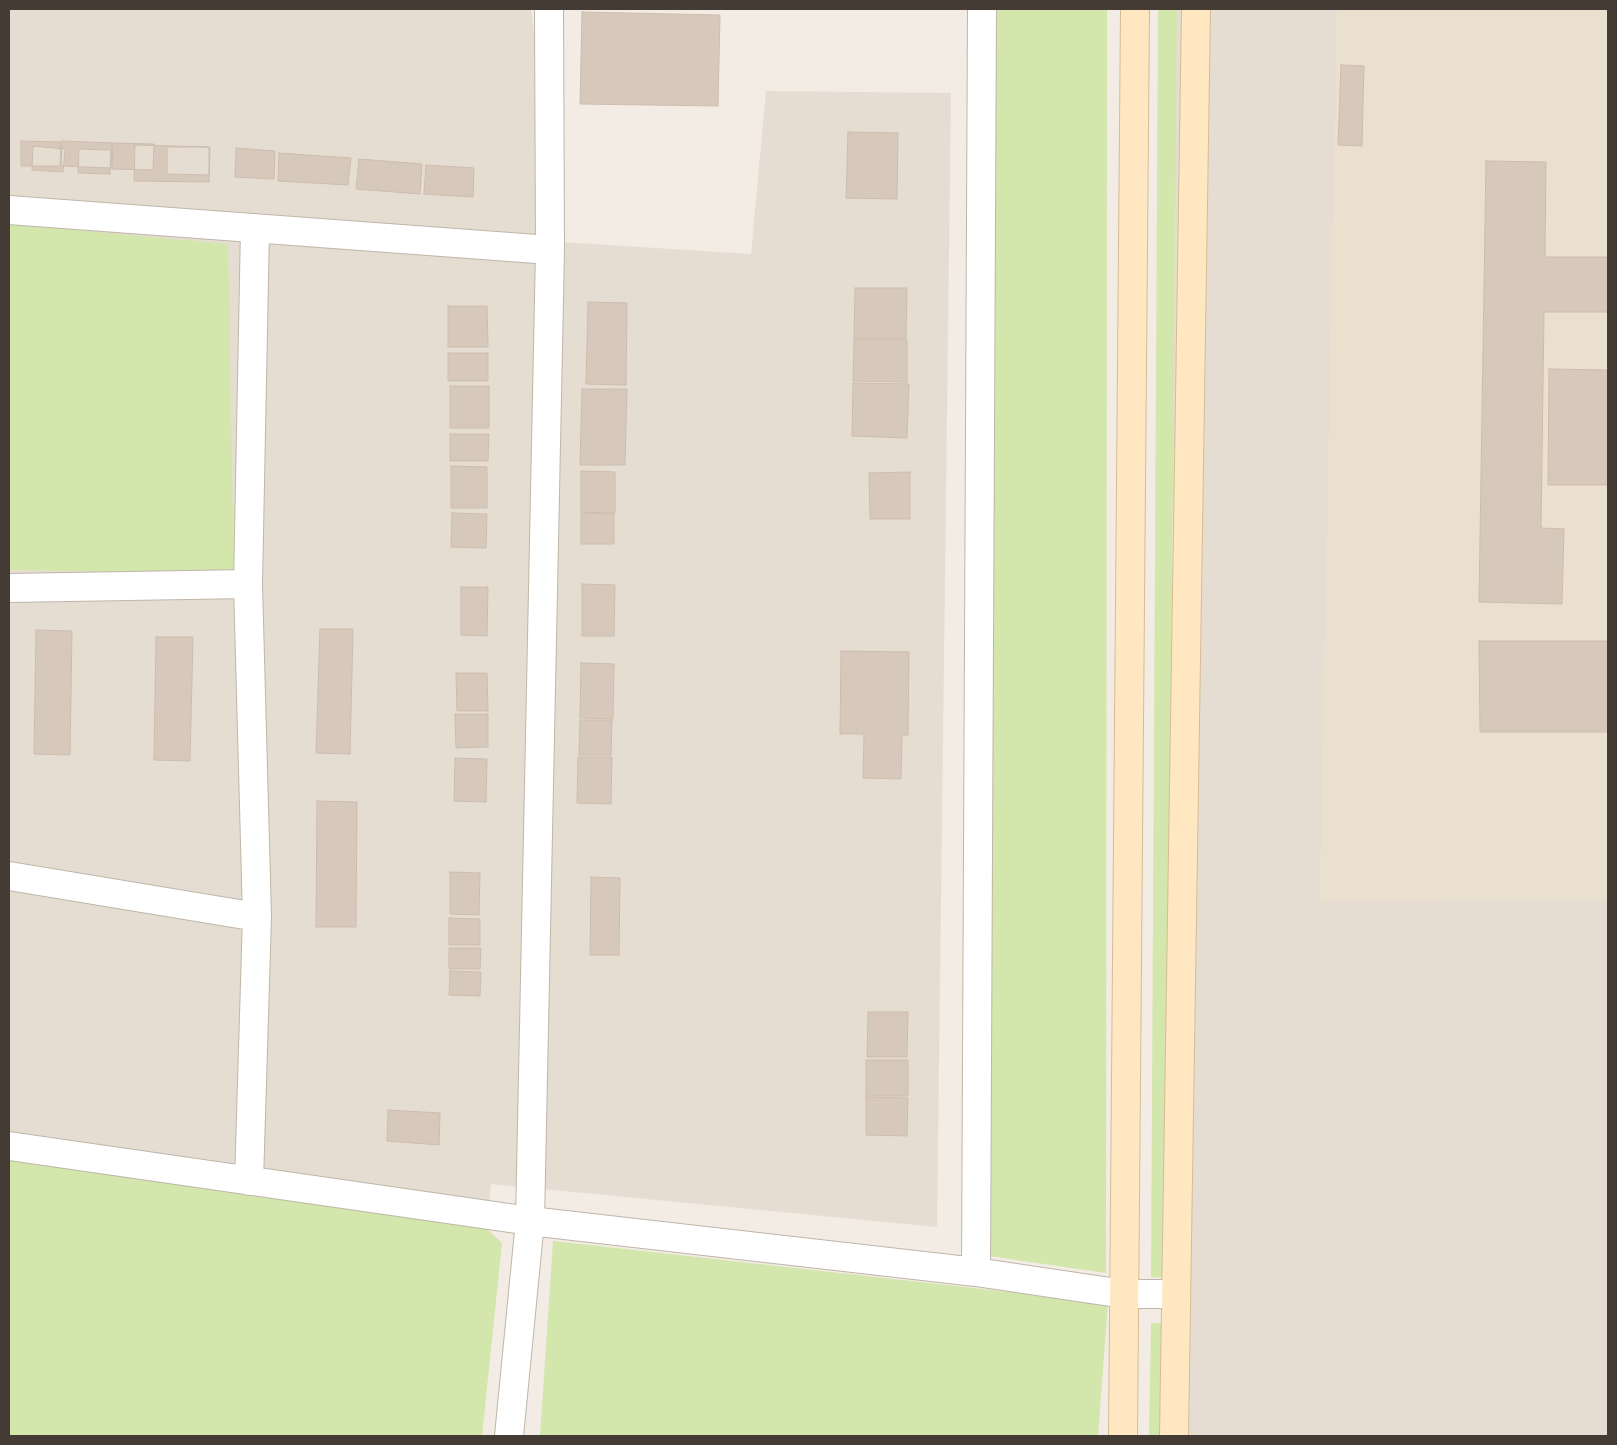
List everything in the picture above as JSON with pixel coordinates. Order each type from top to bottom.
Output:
[{"type":"main road","points":[[1123,1436],[1135,9]]},
{"type":"main road","points":[[1174,1436],[1196,9]]},
{"type":"street","points":[[510,1436],[530,1221],[550,250],[549,9]]},
{"type":"street","points":[[976,1272],[982,9]]},
{"type":"street","points":[[9,210],[550,250]]},
{"type":"street","points":[[249,1180],[257,917],[248,584],[255,228]]},
{"type":"street","points":[[9,588],[248,584]]},
{"type":"street","points":[[9,876],[257,917]]},
{"type":"street","points":[[9,1146],[530,1221],[976,1272],[1124,1294],[1176,1294]]},
{"type":"shaded area","points":[[9,9],[531,9],[561,242],[751,254],[766,91],[951,93],[937,1227],[491,1184],[471,1436],[9,1436]]},
{"type":"shaded area","points":[[1169,9],[1608,9],[1608,1436],[1179,1436]]},
{"type":"shaded area","points":[[1337,9],[1608,9],[1608,899],[1320,901]]},
{"type":"green space","points":[[986,9],[1107,9],[1106,1273],[982,1255]]},
{"type":"green space","points":[[1158,9],[1177,9],[1166,1278],[1151,1277]]},
{"type":"green space","points":[[9,224],[228,244],[234,574],[9,570]]},
{"type":"green space","points":[[9,1154],[478,1221],[502,1243],[482,1436],[9,1436]]},
{"type":"green space","points":[[553,1241],[1108,1303],[1098,1436],[540,1436]]},
{"type":"green space","points":[[1151,1323],[1166,1323],[1164,1436],[1149,1436]]},
{"type":"building","points":[[582,12],[720,15],[718,106],[580,104]]},
{"type":"building","points":[[1341,65],[1364,66],[1362,146],[1338,145]]},
{"type":"building","points":[[848,132],[898,133],[897,199],[846,198]]},
{"type":"building","points":[[21,141],[61,142],[60,166],[21,166]]},
{"type":"building","points":[[62,141],[112,143],[111,168],[61,166]]},
{"type":"building","points":[[113,143],[154,144],[153,170],[112,169]]},
{"type":"building","points":[[135,145],[210,147],[209,182],[134,181]]},
{"type":"building","points":[[33,146],[65,149],[63,172],[32,170]]},
{"type":"building","points":[[167,147],[209,147],[209,175],[167,174]]},
{"type":"building","points":[[236,148],[275,151],[274,179],[235,177]]},
{"type":"building","points":[[79,149],[111,150],[110,174],[78,173]]},
{"type":"building","points":[[279,153],[351,158],[348,185],[278,181]]},
{"type":"building","points":[[359,159],[422,164],[420,194],[356,189]]},
{"type":"building","points":[[1486,161],[1546,162],[1545,257],[1608,257],[1608,312],[1544,312],[1541,528],[1564,529],[1562,604],[1479,602]]},
{"type":"building","points":[[426,165],[474,168],[473,197],[424,194]]},
{"type":"building","points":[[855,288],[907,288],[906,338],[854,338]]},
{"type":"building","points":[[588,302],[627,303],[626,385],[586,384]]},
{"type":"building","points":[[448,306],[487,306],[488,347],[448,347]]},
{"type":"building","points":[[854,339],[907,339],[907,382],[853,381]]},
{"type":"building","points":[[448,353],[488,353],[488,381],[448,381]]},
{"type":"building","points":[[1549,369],[1608,370],[1608,485],[1548,485]]},
{"type":"building","points":[[853,383],[909,384],[907,438],[852,436]]},
{"type":"building","points":[[450,386],[489,386],[489,428],[450,428]]},
{"type":"building","points":[[582,389],[627,389],[625,465],[580,465]]},
{"type":"building","points":[[450,434],[489,434],[488,461],[450,461]]},
{"type":"building","points":[[451,466],[487,467],[487,508],[451,508]]},
{"type":"building","points":[[581,471],[615,472],[615,513],[581,512]]},
{"type":"building","points":[[910,472],[910,519],[870,519],[869,473]]},
{"type":"building","points":[[452,513],[487,514],[486,548],[451,547]]},
{"type":"building","points":[[581,513],[614,514],[614,544],[581,544]]},
{"type":"building","points":[[582,584],[615,585],[614,636],[582,636]]},
{"type":"building","points":[[461,587],[488,587],[487,636],[461,635]]},
{"type":"building","points":[[320,629],[353,629],[350,754],[316,753]]},
{"type":"building","points":[[36,630],[72,631],[70,755],[34,754]]},
{"type":"building","points":[[156,637],[193,637],[190,761],[154,760]]},
{"type":"building","points":[[1479,641],[1608,641],[1608,732],[1480,732]]},
{"type":"building","points":[[841,651],[909,652],[908,735],[902,735],[901,779],[863,778],[864,734],[840,734]]},
{"type":"building","points":[[581,663],[614,664],[613,719],[580,718]]},
{"type":"building","points":[[456,673],[487,673],[488,711],[457,711]]},
{"type":"building","points":[[455,714],[488,714],[488,747],[456,748]]},
{"type":"building","points":[[580,720],[612,720],[611,755],[579,755]]},
{"type":"building","points":[[578,757],[612,757],[611,804],[577,803]]},
{"type":"building","points":[[455,758],[487,759],[486,802],[454,801]]},
{"type":"building","points":[[317,801],[357,802],[356,927],[316,927]]},
{"type":"building","points":[[450,872],[480,873],[479,915],[450,914]]},
{"type":"building","points":[[591,877],[620,878],[619,955],[590,955]]},
{"type":"building","points":[[449,918],[480,919],[480,945],[449,945]]},
{"type":"building","points":[[449,948],[481,948],[480,969],[449,969]]},
{"type":"building","points":[[450,971],[481,972],[480,996],[449,995]]},
{"type":"building","points":[[868,1012],[908,1012],[907,1057],[867,1057]]},
{"type":"building","points":[[866,1060],[908,1060],[908,1096],[866,1096]]},
{"type":"building","points":[[866,1097],[908,1098],[907,1136],[866,1135]]},
{"type":"building","points":[[388,1110],[440,1113],[439,1145],[387,1141]]}]
